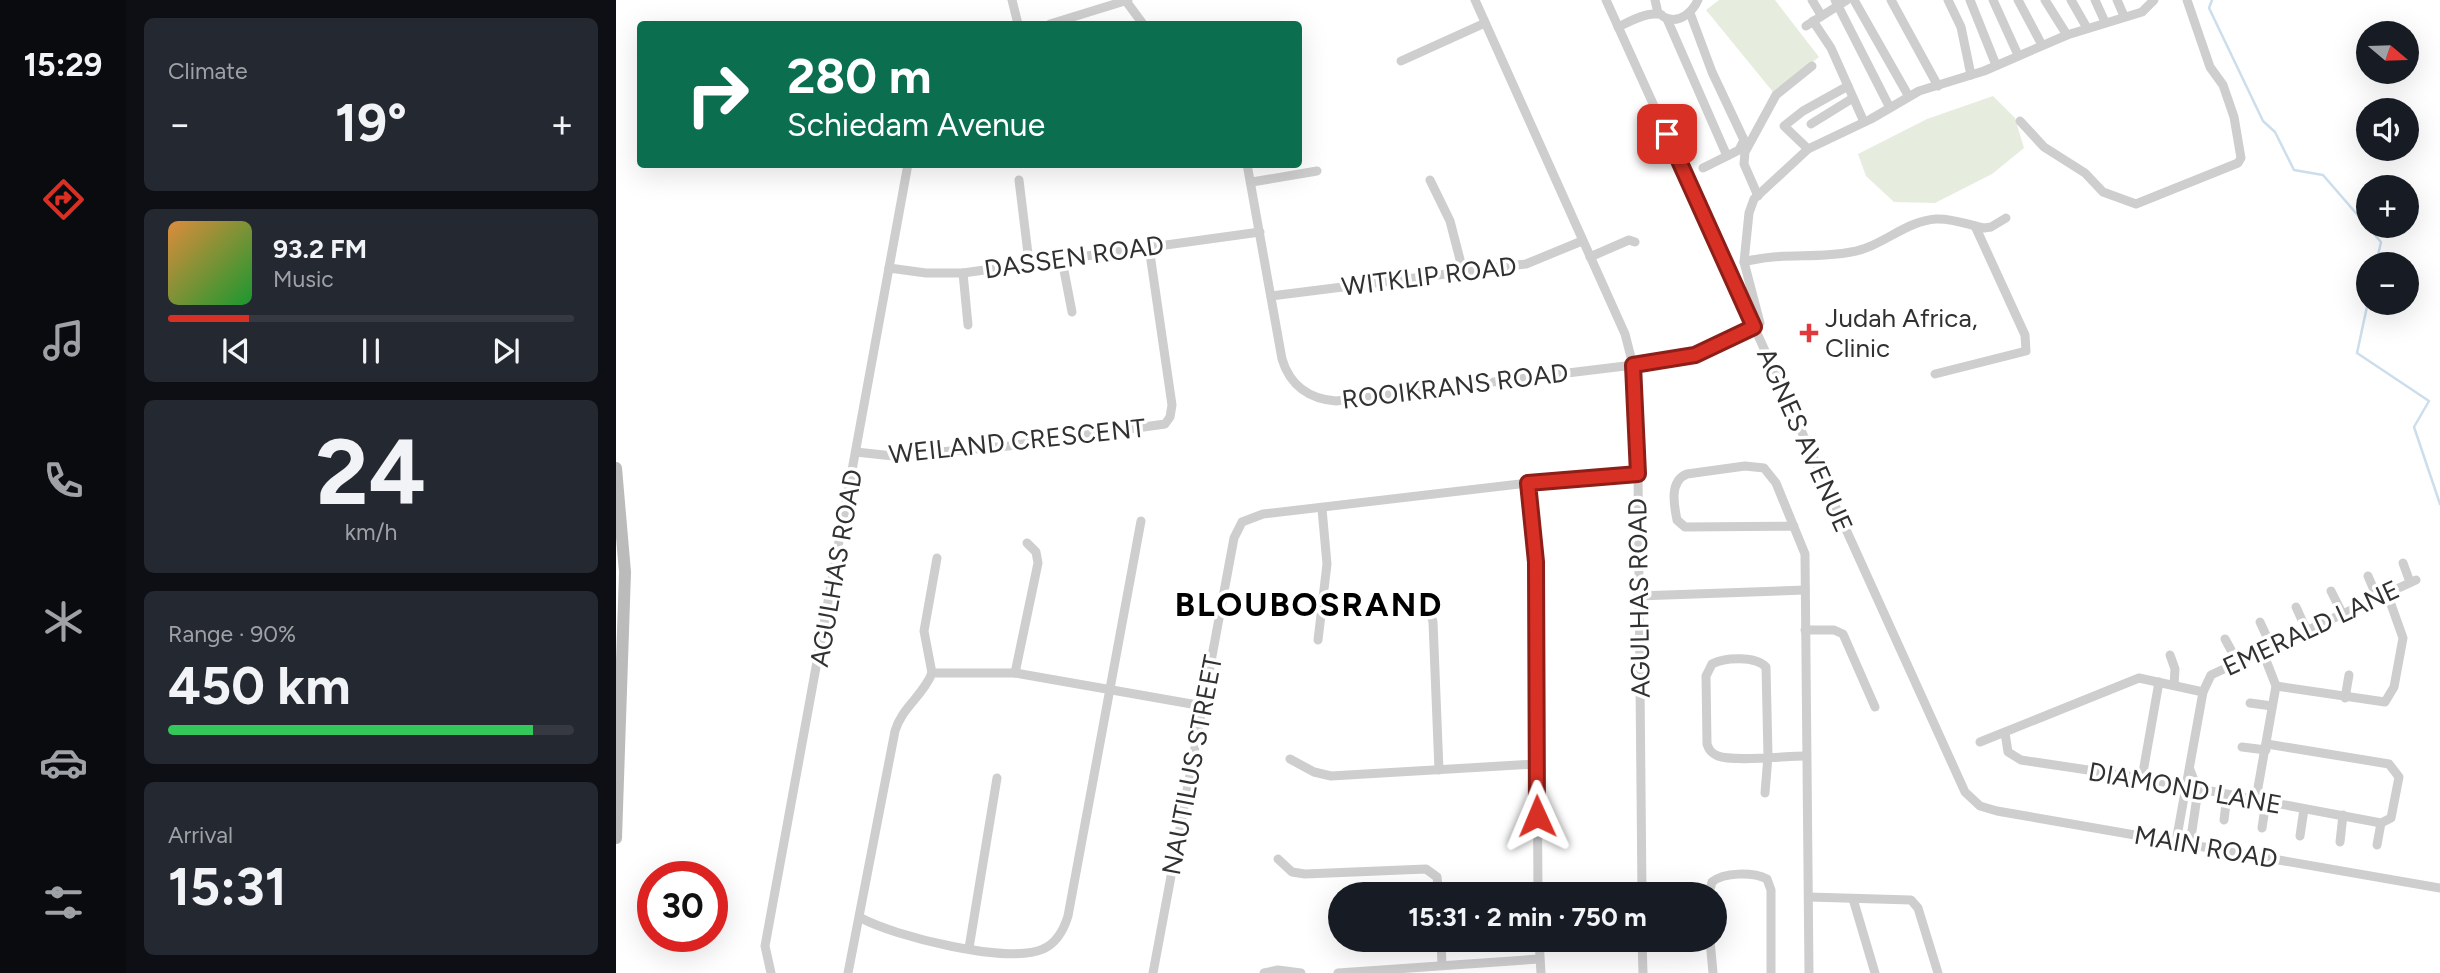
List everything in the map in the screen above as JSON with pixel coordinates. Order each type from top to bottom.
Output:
[{"type":"main road","points":[[616,468],[625,572],[616,838]]},
{"type":"street","points":[[1012,0],[1017,21]]},
{"type":"street","name":"AGULHAS ROAD","points":[[1475,0],[1625,334],[1633,365],[1638,474],[1642,882]]},
{"type":"street","name":"AGNES AVENUE","points":[[1606,0],[1955,773],[1974,802]]},
{"type":"street","points":[[1655,0],[1727,156]]},
{"type":"street","points":[[1690,13],[1698,0]]},
{"type":"street","points":[[1812,0],[1813,21],[1831,48],[1864,122]]},
{"type":"street","points":[[1813,21],[1836,3],[1847,0]]},
{"type":"street","points":[[1854,0],[1908,96]]},
{"type":"street","points":[[1891,0],[1938,86]]},
{"type":"street","points":[[1948,0],[1961,27],[1971,75]]},
{"type":"street","points":[[1969,0],[1996,65]]},
{"type":"street","points":[[1993,0],[2018,55]]},
{"type":"street","points":[[2018,0],[2042,44]]},
{"type":"street","points":[[2045,0],[2067,35]]},
{"type":"street","points":[[2071,0],[2087,28]]},
{"type":"street","points":[[2095,0],[2105,22]]},
{"type":"street","points":[[2117,0],[2124,16]]},
{"type":"street","points":[[1754,327],[1760,323],[1761,318],[1752,296],[1744,262],[1747,225],[1758,196],[1808,149],[1864,122],[1908,96],[1971,75],[2042,44],[2146,9],[2154,0]]},
{"type":"street","points":[[2020,121],[2044,147],[2085,173],[2103,192],[2136,204],[2238,163],[2241,158],[2234,117],[2222,81],[2208,62],[2187,0]]},
{"type":"street","points":[[1060,21],[1127,1],[1141,21]]},
{"type":"street","points":[[1836,3],[1889,106]]},
{"type":"street","points":[[1618,27],[1663,16],[1690,13]]},
{"type":"street","points":[[1690,13],[1712,72],[1744,141],[1739,150],[1703,168]]},
{"type":"street","points":[[1401,61],[1485,23]]},
{"type":"street","points":[[1758,196],[1744,164],[1745,152],[1776,96],[1812,66]]},
{"type":"street","points":[[1808,149],[1784,126],[1803,111],[1848,86]]},
{"type":"street","points":[[1811,124],[1853,98]]},
{"type":"street","name":"AGULHAS ROAD","points":[[767,970],[765,946],[907,168]]},
{"type":"street","name":"ROOIKRANS ROAD","points":[[1248,168],[1285,370],[1296,385],[1322,399],[1336,401],[1695,355],[1754,327]]},
{"type":"street","points":[[1252,182],[1317,171]]},
{"type":"street","points":[[1018,180],[1029,262]]},
{"type":"street","points":[[1430,180],[1450,221],[1463,271]]},
{"type":"street","points":[[1744,262],[1762,257],[1854,252],[1870,248],[1909,226],[1937,219],[1991,227],[2006,218]]},
{"type":"street","points":[[1935,374],[2026,351],[2025,335],[1975,226]]},
{"type":"street","name":"DASSEN ROAD","points":[[889,268],[926,273],[963,273],[1260,232]]},
{"type":"street","points":[[1590,257],[1629,240],[1635,242]]},
{"type":"street","name":"WITKLIP ROAD","points":[[1271,296],[1526,264],[1582,241]]},
{"type":"street","name":"WEILAND CRESCENT","points":[[856,452],[888,457],[1130,431],[1165,424],[1170,417],[1172,405],[1149,247]]},
{"type":"street","points":[[1062,260],[1072,312]]},
{"type":"street","points":[[963,273],[968,325]]},
{"type":"street","points":[[1794,526],[1685,527],[1677,520],[1676,485],[1681,477],[1687,474],[1745,466],[1764,468],[1776,483],[1804,548],[1809,973]]},
{"type":"street","points":[[1318,640],[1327,564],[1322,509],[1528,483],[1638,474]]},
{"type":"street","points":[[1528,483],[1536,562],[1538,882]]},
{"type":"street","name":"NAUTILUS STREET","points":[[1153,973],[1234,538],[1239,525],[1247,519],[1322,509]]},
{"type":"street","points":[[860,918],[884,930],[906,936],[969,948],[1030,953],[1046,948],[1062,932],[1068,916],[1141,521]]},
{"type":"street","points":[[1015,673],[1038,563],[1036,552],[1027,543]]},
{"type":"street","points":[[848,973],[895,731],[902,712],[922,691],[932,673],[924,631],[937,558]]},
{"type":"street","name":"EMERALD LANE","points":[[2203,692],[2207,679],[2237,661],[2413,581],[2403,563]]},
{"type":"street","points":[[2368,576],[2377,597]]},
{"type":"street","points":[[1638,596],[1805,590]]},
{"type":"street","points":[[2331,591],[2342,613]]},
{"type":"street","points":[[2276,686],[2380,704],[2392,694],[2403,633],[2387,593]]},
{"type":"street","points":[[2296,607],[2306,629]]},
{"type":"street","points":[[1423,609],[1431,615],[1433,622],[1438,770]]},
{"type":"street","points":[[2260,622],[2276,686],[2261,800],[2262,828]]},
{"type":"street","points":[[1805,631],[1834,630],[1843,634],[1875,707]]},
{"type":"street","points":[[2225,639],[2237,661]]},
{"type":"street","points":[[2170,655],[2174,685]]},
{"type":"street","points":[[1765,793],[1768,756],[1766,667],[1756,660],[1716,661],[1709,667],[1706,676],[1709,749],[1724,758],[1768,756],[1805,756]]},
{"type":"street","points":[[932,673],[1015,673],[1203,706]]},
{"type":"street","points":[[2345,698],[2349,675]]},
{"type":"street","points":[[1980,742],[2134,680],[2159,682],[2203,692],[2190,770],[2183,787],[2176,842]]},
{"type":"street","points":[[2142,778],[2159,682]]},
{"type":"street","points":[[2250,703],[2273,706]]},
{"type":"street","name":"DIAMOND LANE","points":[[2006,733],[2008,752],[2016,759],[2142,778],[2383,823]]},
{"type":"street","points":[[2242,747],[2267,747],[2394,767],[2399,781],[2392,817],[2383,823],[2377,845]]},
{"type":"street","points":[[1290,759],[1323,775],[1536,764]]},
{"type":"street","points":[[2190,770],[2198,790],[2190,844]]},
{"type":"street","points":[[969,948],[997,779]]},
{"type":"street","points":[[2224,820],[2227,794]]},
{"type":"street","name":"MAIN ROAD","points":[[1974,802],[1997,811],[2440,888]]},
{"type":"street","points":[[2300,836],[2304,808]]},
{"type":"street","points":[[2340,842],[2343,815]]},
{"type":"street","points":[[1278,859],[1292,872],[1306,874],[1426,869],[1437,877],[1438,882]]},
{"type":"street","points":[[1712,882],[1720,877],[1754,874],[1767,879],[1771,890],[1771,973]]},
{"type":"street","points":[[1809,897],[1911,900],[1917,908],[1938,973]]},
{"type":"street","points":[[1853,899],[1875,973]]},
{"type":"street","points":[[1441,952],[1442,965]]},
{"type":"street","points":[[1539,952],[1541,973]]},
{"type":"street","points":[[1642,952],[1643,973]]},
{"type":"street","points":[[1711,952],[1713,973]]},
{"type":"street","points":[[1338,973],[1539,959]]},
{"type":"street","points":[[1264,973],[1278,970],[1301,973]]},
{"type":"shaded area","points":[[1719,0],[1775,0],[1819,57],[1773,92],[1706,10]]},
{"type":"shaded area","points":[[1993,96],[2015,118],[2024,148],[1992,174],[1935,203],[1894,202],[1866,176],[1858,154],[1927,119]]},
{"type":"waterway","points":[[2212,0],[2209,8],[2263,121],[2275,132],[2294,170],[2323,175],[2381,242],[2379,252]]},
{"type":"waterway","points":[[2365,315],[2357,353],[2429,401],[2414,427],[2440,504]]},
{"type":"place","name":"Judah Africa, Clinic","points":[[1809,333]]},
{"type":"district","name":"BLOUBOSRAND","points":[[1309,604]]},
{"type":"route","points":[[1537,816],[1536,562],[1528,483],[1638,474],[1633,365],[1695,355],[1754,327],[1667,134]]}]
